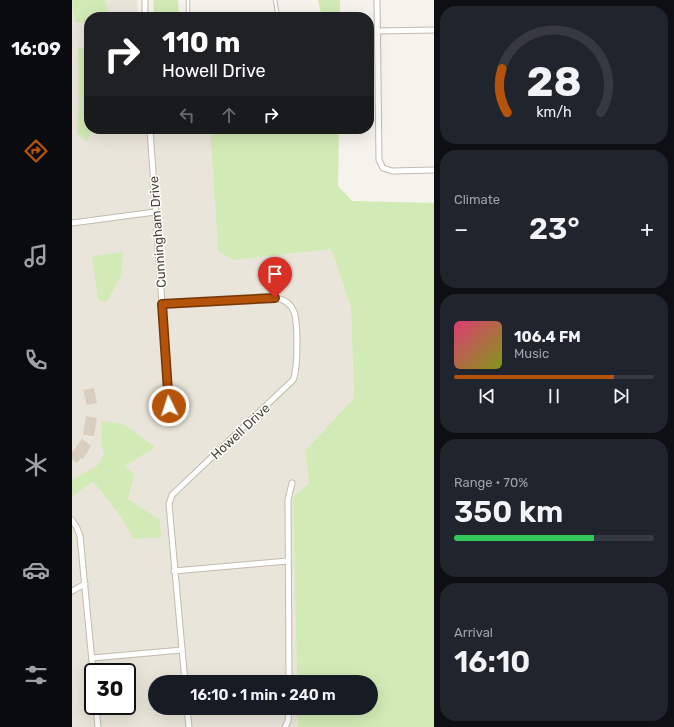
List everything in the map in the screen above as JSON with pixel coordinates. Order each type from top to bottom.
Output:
[{"type":"street","points":[[145,0],[145,12]]},
{"type":"street","points":[[378,0],[379,160],[383,168],[392,171],[434,170]]},
{"type":"street","points":[[378,31],[434,30]]},
{"type":"street","name":"Cunningham Drive","points":[[150,134],[169,406]]},
{"type":"street","points":[[72,223],[155,212]]},
{"type":"street","name":"Howell Drive","points":[[162,304],[275,298],[283,300],[289,304],[294,312],[296,321],[296,372],[293,380],[170,497],[169,504],[174,570],[184,675]]},
{"type":"street","points":[[288,675],[288,500],[292,483]]},
{"type":"street","points":[[72,520],[79,532],[92,663]]},
{"type":"street","points":[[174,570],[288,561]]},
{"type":"street","points":[[72,590],[85,584]]},
{"type":"street","points":[[92,658],[182,650]]},
{"type":"street","points":[[97,715],[98,727]]},
{"type":"street","points":[[188,715],[189,727]]},
{"type":"street","points":[[285,727],[288,721],[288,715]]},
{"type":"lane","points":[[188,0],[188,12]]},
{"type":"lane","points":[[274,0],[277,12]]},
{"type":"shaded area","points":[[72,0],[137,0],[138,12],[84,12],[84,134],[210,134],[218,251],[233,260],[331,249],[351,308],[354,398],[305,451],[309,483],[293,497],[297,675],[148,675],[148,715],[297,715],[298,727],[72,727]]},
{"type":"green space","points":[[72,0],[105,0],[108,12],[84,12],[84,22],[75,23]]},
{"type":"green space","points":[[153,0],[178,0],[179,12],[154,12]]},
{"type":"green space","points":[[318,0],[340,0],[340,12],[321,12]]},
{"type":"green space","points":[[78,47],[84,49],[84,134],[90,134],[87,142],[77,133],[79,104]]},
{"type":"green space","points":[[210,134],[339,134],[338,186],[352,201],[434,203],[434,727],[298,727],[297,715],[378,715],[378,675],[297,675],[293,497],[309,483],[305,451],[354,398],[351,308],[331,249],[233,260],[218,251]]},
{"type":"green space","points":[[123,252],[121,276],[106,303],[98,299],[92,256]]},
{"type":"green space","points":[[102,421],[123,424],[155,447],[125,466],[134,475],[128,499],[160,520],[161,537],[133,539],[122,518],[93,481],[72,497],[72,480],[97,466],[104,455],[101,442]]},
{"type":"building","points":[[94,388],[97,403],[87,405],[83,390]]},
{"type":"building","points":[[86,416],[97,418],[94,436],[83,435]]},
{"type":"building","points":[[82,439],[91,446],[83,459],[81,458],[77,463],[72,459],[72,453]]},
{"type":"route","points":[[169,406],[162,304],[275,298]]}]
